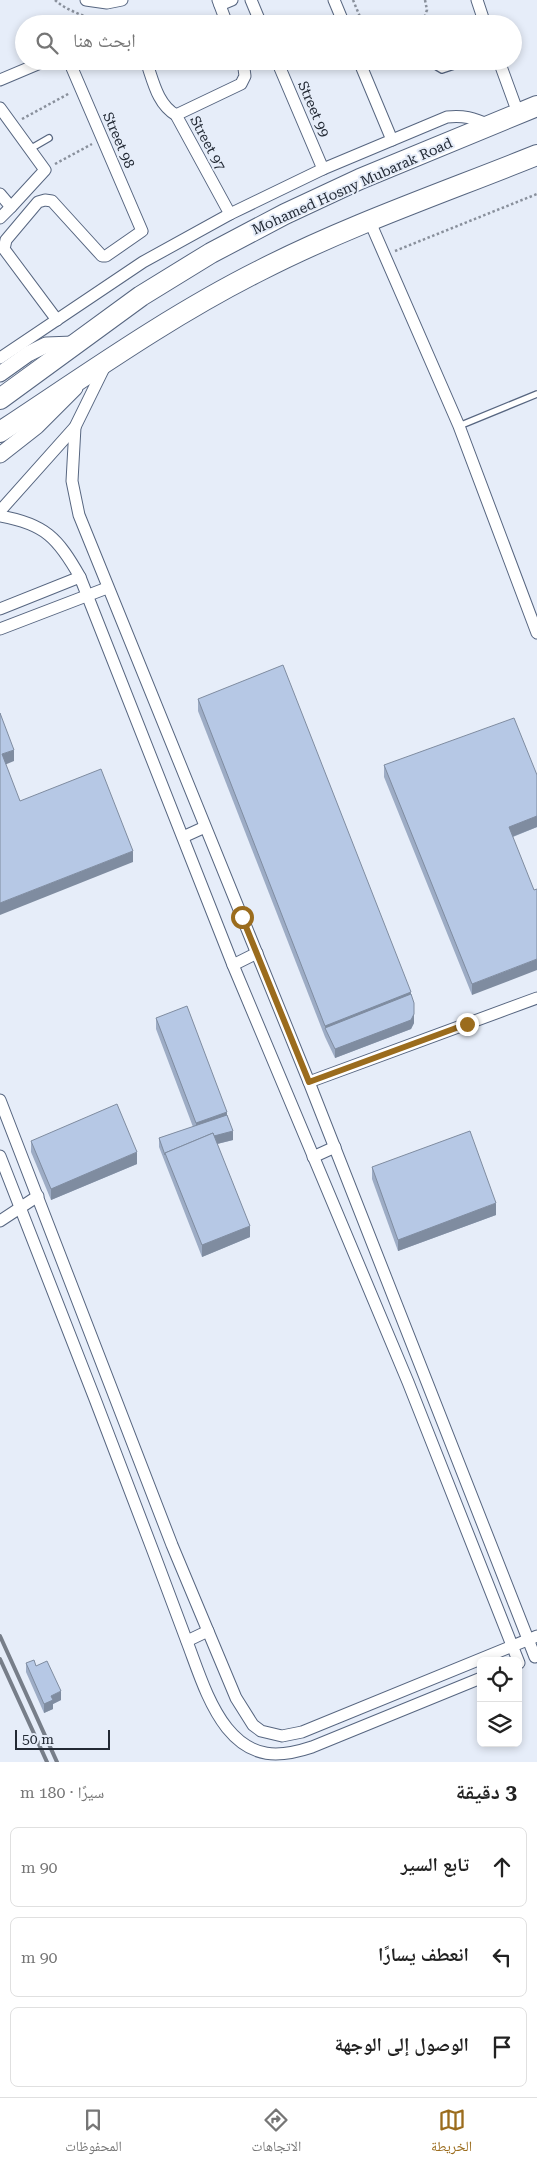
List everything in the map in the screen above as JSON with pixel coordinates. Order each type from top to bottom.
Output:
[{"type":"highway","name":"Mohamed Hosny Mubarak Road","points":[[0,399],[141,296],[211,253],[276,218],[360,179],[537,106]]},
{"type":"highway","points":[[0,432],[208,298],[260,270],[315,244],[537,155]]},
{"type":"street","points":[[86,0],[107,3],[122,0]]},
{"type":"street","points":[[224,15],[219,3],[232,0]]},
{"type":"street","points":[[251,0],[257,15]]},
{"type":"street","points":[[334,0],[340,15]]},
{"type":"street","points":[[477,0],[482,15]]},
{"type":"street","points":[[0,80],[24,70]]},
{"type":"street","name":"Street 98","points":[[57,320],[6,252],[4,246],[6,240],[38,202],[45,200],[52,202],[102,256],[106,256],[142,231],[73,70]]},
{"type":"street","name":"Street 97","points":[[149,70],[162,103],[167,110],[176,115],[230,214]]},
{"type":"street","points":[[176,115],[241,84],[245,76],[244,70]]},
{"type":"street","name":"Street 99","points":[[281,70],[323,169]]},
{"type":"street","points":[[363,70],[392,140]]},
{"type":"street","points":[[502,70],[518,113]]},
{"type":"street","points":[[0,108],[45,170],[0,218]]},
{"type":"street","points":[[0,358],[143,262],[230,214],[323,169],[447,117],[476,118],[488,125]]},
{"type":"street","points":[[0,194],[11,207]]},
{"type":"street","points":[[370,222],[459,426],[537,633]]},
{"type":"street","points":[[0,374],[28,354],[46,345],[73,344]]},
{"type":"street","points":[[0,511],[74,427],[107,362]]},
{"type":"street","points":[[0,455],[44,420],[64,401],[85,376]]},
{"type":"street","points":[[74,427],[72,481],[75,501],[108,588],[533,1638],[536,1656],[522,1662]]},
{"type":"street","points":[[0,516],[24,520],[45,531],[69,556],[80,577],[233,965],[408,1382],[517,1657]]},
{"type":"street","points":[[0,609],[80,577]]},
{"type":"street","points":[[0,629],[108,588]]},
{"type":"street","points":[[182,837],[206,827]]},
{"type":"street","points":[[233,965],[257,953]]},
{"type":"street","points":[[309,1082],[537,998]]},
{"type":"street","points":[[0,1100],[208,1631],[236,1698],[253,1725],[271,1735],[290,1735],[368,1706],[533,1638]]},
{"type":"street","points":[[313,1157],[335,1148]]},
{"type":"street","points":[[0,1156],[205,1689],[228,1729],[240,1741],[262,1753],[276,1755],[291,1754],[477,1680]]},
{"type":"street","points":[[0,1220],[38,1196]]},
{"type":"street","points":[[94,1397],[112,1388]]},
{"type":"street","points":[[187,1641],[208,1631]]},
{"type":"street","points":[[368,1706],[376,1721]]},
{"type":"lane","points":[[30,150],[48,138]]},
{"type":"lane","points":[[459,426],[537,394]]},
{"type":"path","points":[[55,0],[74,12],[84,15]]},
{"type":"path","points":[[353,0],[359,15]]},
{"type":"path","points":[[12,125],[80,88]]},
{"type":"path","points":[[45,170],[102,138]]},
{"type":"path","points":[[385,255],[537,194]]},
{"type":"building","points":[[283,665],[411,992],[325,1026],[198,699]]},
{"type":"building","points":[[0,713],[14,750],[2,754],[20,801],[101,769],[133,851],[0,903]]},
{"type":"building","points":[[514,718],[537,775],[537,816],[509,827],[534,890],[537,889],[537,959],[472,984],[384,765]]},
{"type":"building","points":[[411,994],[414,1003],[414,1014],[411,1020],[335,1049],[325,1028]]},
{"type":"building","points":[[187,1006],[227,1112],[196,1123],[156,1018]]},
{"type":"building","points":[[117,1104],[137,1152],[51,1189],[31,1141]]},
{"type":"building","points":[[227,1115],[233,1131],[214,1136],[213,1133],[165,1153],[165,1155],[159,1138]]},
{"type":"building","points":[[470,1131],[496,1203],[398,1240],[372,1167]]},
{"type":"building","points":[[213,1133],[250,1226],[202,1245],[165,1153]]},
{"type":"building","points":[[34,1660],[36,1666],[47,1661],[61,1691],[51,1696],[53,1700],[44,1704],[26,1663]]},
{"type":"railway","points":[[0,1636],[57,1762]]},
{"type":"railway","points":[[0,1659],[47,1762]]},
{"type":"route","points":[[242,917],[309,1082],[467,1024]]}]
